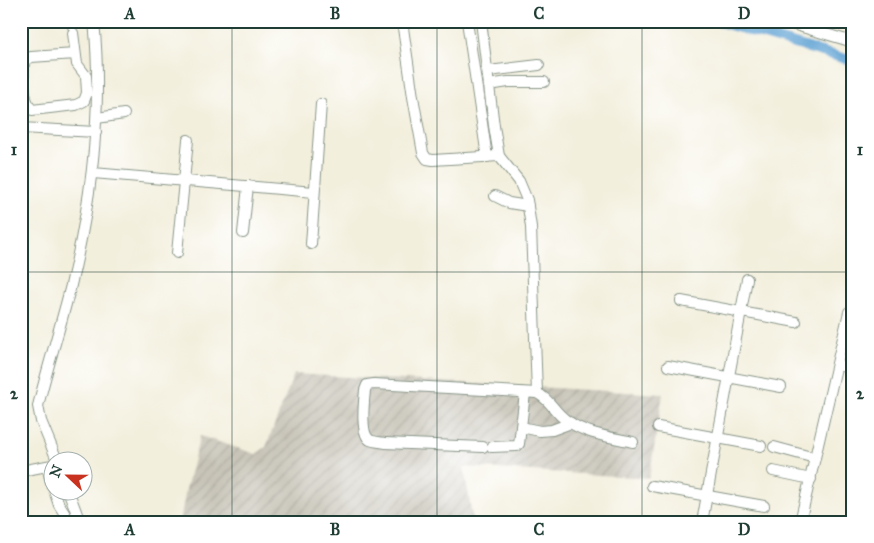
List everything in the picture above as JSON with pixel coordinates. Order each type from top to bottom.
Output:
[{"type":"street","points":[[48,450],[38,406],[71,284],[93,173],[97,118],[98,55],[94,21]]},
{"type":"street","points":[[402,21],[412,97],[423,153],[427,159],[499,156]]},
{"type":"street","points":[[467,21],[487,157]]},
{"type":"street","points":[[481,21],[499,156],[519,181],[528,206],[531,227],[537,393]]},
{"type":"street","points":[[782,21],[853,42]]},
{"type":"street","points":[[72,26],[77,64],[86,76],[87,93],[84,101],[76,105],[32,110],[27,103],[23,70],[26,60],[31,57],[75,54]]},
{"type":"street","points":[[488,71],[539,65]]},
{"type":"street","points":[[490,85],[508,82],[544,82]]},
{"type":"street","points":[[311,244],[321,104]]},
{"type":"street","points":[[97,118],[124,114]]},
{"type":"street","points":[[21,128],[96,132]]},
{"type":"street","points":[[177,253],[188,140]]},
{"type":"street","points":[[93,173],[314,192]]},
{"type":"street","points":[[243,233],[248,186]]},
{"type":"street","points":[[495,196],[509,203],[528,206]]},
{"type":"street","points":[[702,522],[747,279]]},
{"type":"street","points":[[681,301],[796,322]]},
{"type":"street","points":[[800,522],[849,312]]},
{"type":"street","points":[[837,365],[853,369]]},
{"type":"street","points":[[668,366],[781,386]]},
{"type":"street","points":[[525,393],[517,446],[487,447],[385,443],[370,440],[366,437],[364,429],[364,390],[367,385],[374,384],[537,393],[550,402],[571,423],[582,430],[633,442]]},
{"type":"street","points":[[521,427],[540,431],[552,430],[571,423]]},
{"type":"street","points":[[658,427],[761,446]]},
{"type":"street","points":[[774,447],[815,458]]},
{"type":"street","points":[[21,470],[42,466]]},
{"type":"street","points":[[773,471],[811,479]]},
{"type":"street","points":[[652,486],[764,506]]},
{"type":"street","points":[[58,500],[60,505],[76,521]]},
{"type":"street","points":[[71,500],[76,521]]},
{"type":"shaded area","points":[[294,374],[663,394],[649,478],[464,467],[473,522],[180,522],[186,489],[200,436],[256,454],[266,447]]},
{"type":"waterway","points":[[716,21],[853,61]]}]
